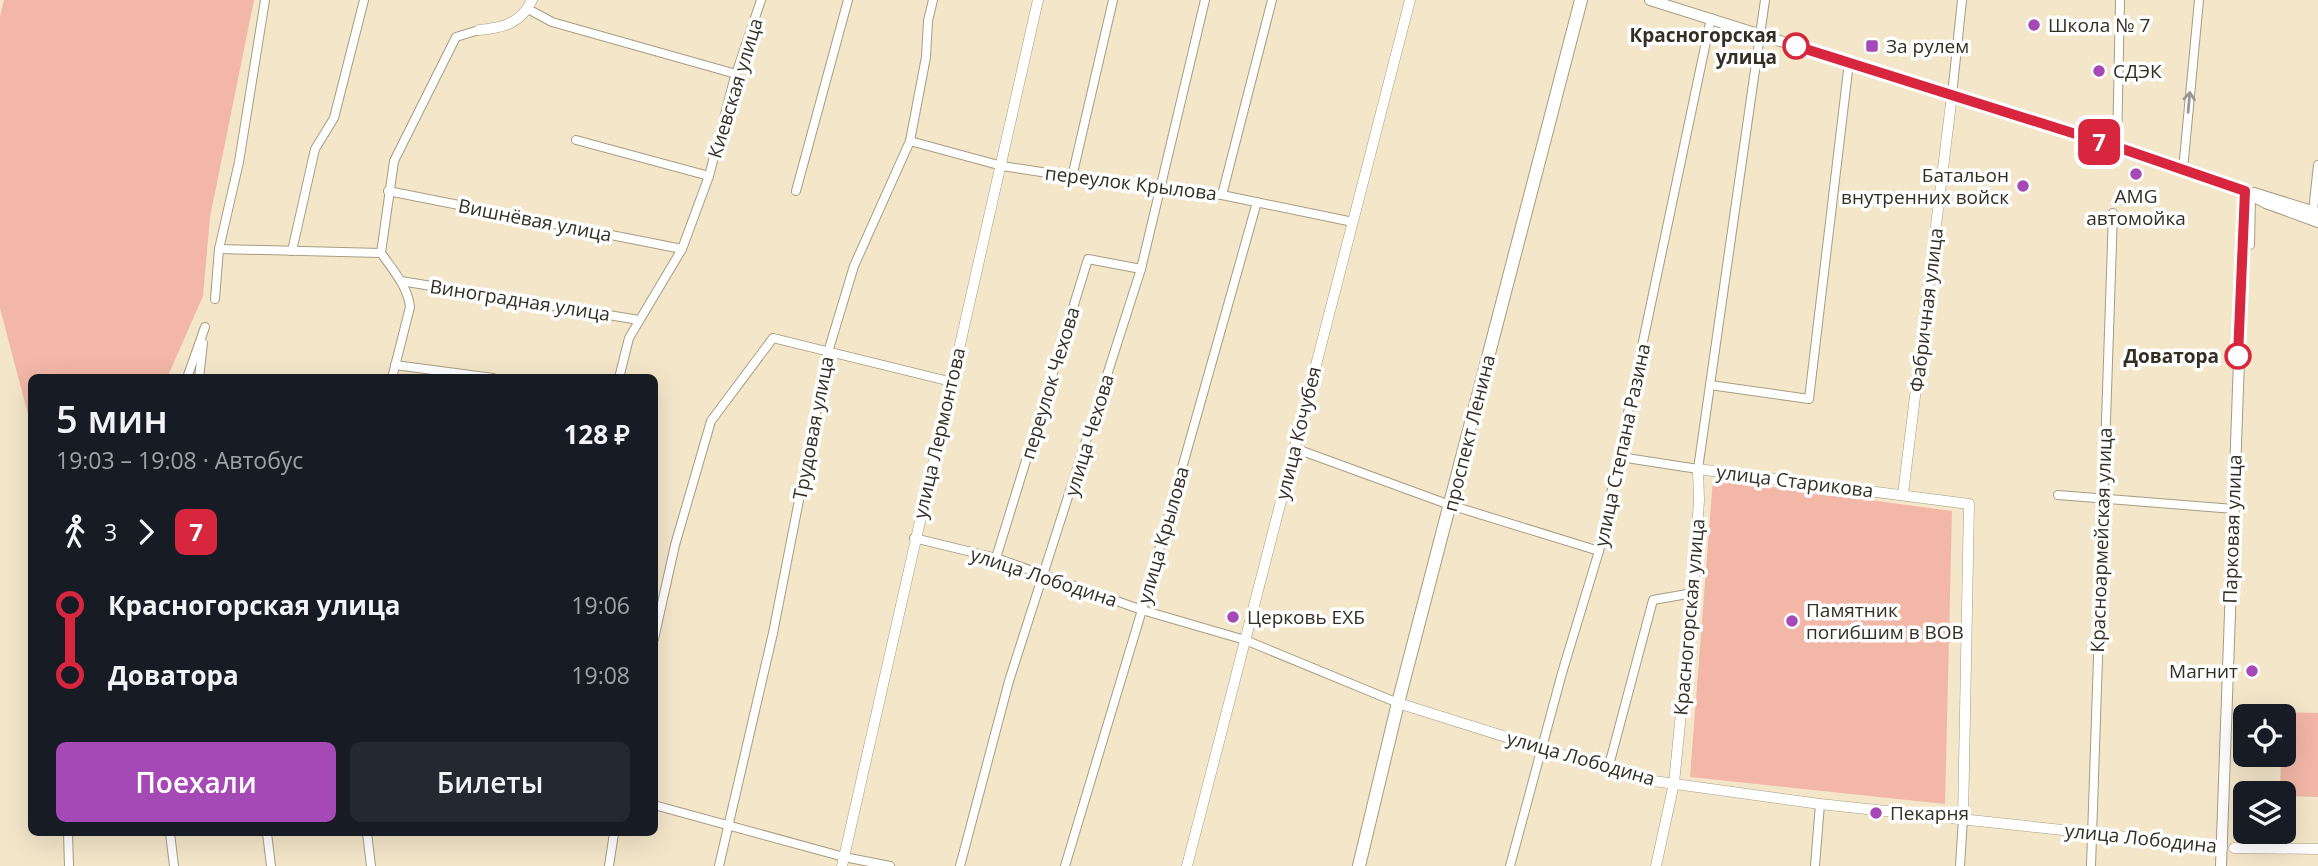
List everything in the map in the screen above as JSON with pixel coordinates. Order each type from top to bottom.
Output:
[{"type":"main road","name":"проспект Ленина","points":[[1359,866],[1398,703],[1581,0]]},
{"type":"main road","points":[[1650,0],[2117,147],[2248,193],[2269,196],[2316,215]]},
{"type":"main road","name":"Парковая улица","points":[[2221,866],[2248,193]]},
{"type":"street","points":[[215,299],[219,248],[239,162],[265,0]]},
{"type":"street","points":[[292,251],[315,149],[334,118],[364,0]]},
{"type":"street","name":"Киевская улица","points":[[620,374],[629,338],[682,249],[709,176],[736,74],[761,0]]},
{"type":"street","points":[[796,191],[848,0]]},
{"type":"street","name":"Трудовая улица","points":[[719,866],[773,633],[828,352],[854,266],[910,141],[926,57],[928,20],[933,0]]},
{"type":"street","name":"улица Лермонтова","points":[[843,862],[914,538],[1002,166],[1038,0]]},
{"type":"street","points":[[1072,177],[1113,0]]},
{"type":"street","name":"улица Чехова","points":[[960,866],[1009,681],[1141,269],[1205,0]]},
{"type":"street","points":[[1222,195],[1272,0]]},
{"type":"street","name":"улица Кочубея","points":[[1187,866],[1409,0]]},
{"type":"street","points":[[1759,34],[1765,0]]},
{"type":"street","name":"Фабричная улица","points":[[1903,494],[1962,0]]},
{"type":"street","points":[[2117,147],[2120,0]]},
{"type":"street","points":[[2183,170],[2199,0]]},
{"type":"street","points":[[393,374],[410,307],[401,281],[381,253],[388,191],[394,161],[456,37],[479,30],[505,28],[530,4],[552,22],[736,74]]},
{"type":"street","name":"улица Степана Разина","points":[[1510,866],[1599,551],[1711,18]]},
{"type":"street","name":"Красногорская улица","points":[[1656,866],[1674,783],[1693,593],[1699,500],[1698,469],[1759,34]]},
{"type":"street","points":[[1710,385],[1809,399],[1849,62]]},
{"type":"street","name":"Киевская улица","points":[[576,140],[709,176]]},
{"type":"street","name":"переулок Крылова","points":[[910,141],[1002,166],[1160,190],[1222,195],[1353,222]]},
{"type":"street","points":[[2316,215],[2318,165]]},
{"type":"street","name":"Вишнёвая улица","points":[[388,191],[682,249]]},
{"type":"street","points":[[2248,193],[2250,245]]},
{"type":"street","name":"улица Крылова","points":[[1065,866],[1142,610],[1257,202]]},
{"type":"street","name":"Красноармейская улица","points":[[2091,866],[2112,213]]},
{"type":"street","points":[[219,248],[381,253]]},
{"type":"street","name":"переулок Чехова","points":[[996,558],[1088,259],[1141,269]]},
{"type":"street","name":"Виноградная улица","points":[[401,281],[639,320]]},
{"type":"street","points":[[188,374],[205,327],[199,374]]},
{"type":"street","points":[[658,621],[675,545],[711,421],[773,338],[952,382]]},
{"type":"street","points":[[395,365],[463,374]]},
{"type":"street","points":[[1294,448],[1450,505],[1599,551]]},
{"type":"street","name":"улица Старикова","points":[[1620,457],[1969,504],[1962,819]]},
{"type":"street","points":[[2058,495],[2234,509]]},
{"type":"street","name":"улица Лободина","points":[[914,538],[996,558],[1142,610],[1245,640],[1398,703],[1639,779],[1820,804],[2222,847],[2318,849]]},
{"type":"street","points":[[1608,769],[1653,600],[1693,593]]},
{"type":"street","points":[[1815,866],[1820,804]]},
{"type":"street","points":[[658,806],[843,862],[890,866]]},
{"type":"street","points":[[1960,866],[1962,819]]},
{"type":"street","points":[[68,836],[69,866]]},
{"type":"street","points":[[170,836],[174,866]]},
{"type":"street","points":[[267,836],[271,866]]},
{"type":"street","points":[[367,836],[371,866]]},
{"type":"street","points":[[609,866],[614,836]]},
{"type":"shaded area","points":[[4,0],[254,0],[210,217],[203,296],[169,374],[28,374],[28,415],[0,308],[0,17]]},
{"type":"shaded area","points":[[1713,479],[1952,511],[1945,804],[1690,777]]},
{"type":"shaded area","points":[[2296,712],[2318,713],[2318,797],[2296,796],[2296,781],[2280,781],[2281,767],[2296,767]]},
{"type":"bus line","name":"7","points":[[1796,46],[2117,147],[2245,191],[2238,356]]},
{"type":"place","name":"Школа № 7","points":[[2034,25]]},
{"type":"place","name":"Красногорская улица","points":[[1796,46]]},
{"type":"place","name":"За рулем","points":[[1872,46]]},
{"type":"place","name":"СДЭК","points":[[2099,71]]},
{"type":"place","name":"AMG автомойка","points":[[2136,174]]},
{"type":"place","name":"Батальон внутренних войск","points":[[2023,186]]},
{"type":"place","name":"Доватора","points":[[2238,356]]},
{"type":"place","name":"Церковь ЕХБ","points":[[1233,617]]},
{"type":"place","name":"Памятник погибшим в ВОВ","points":[[1792,621]]},
{"type":"place","name":"Магнит","points":[[2252,671]]},
{"type":"place","name":"Пекарня","points":[[1876,813]]}]
